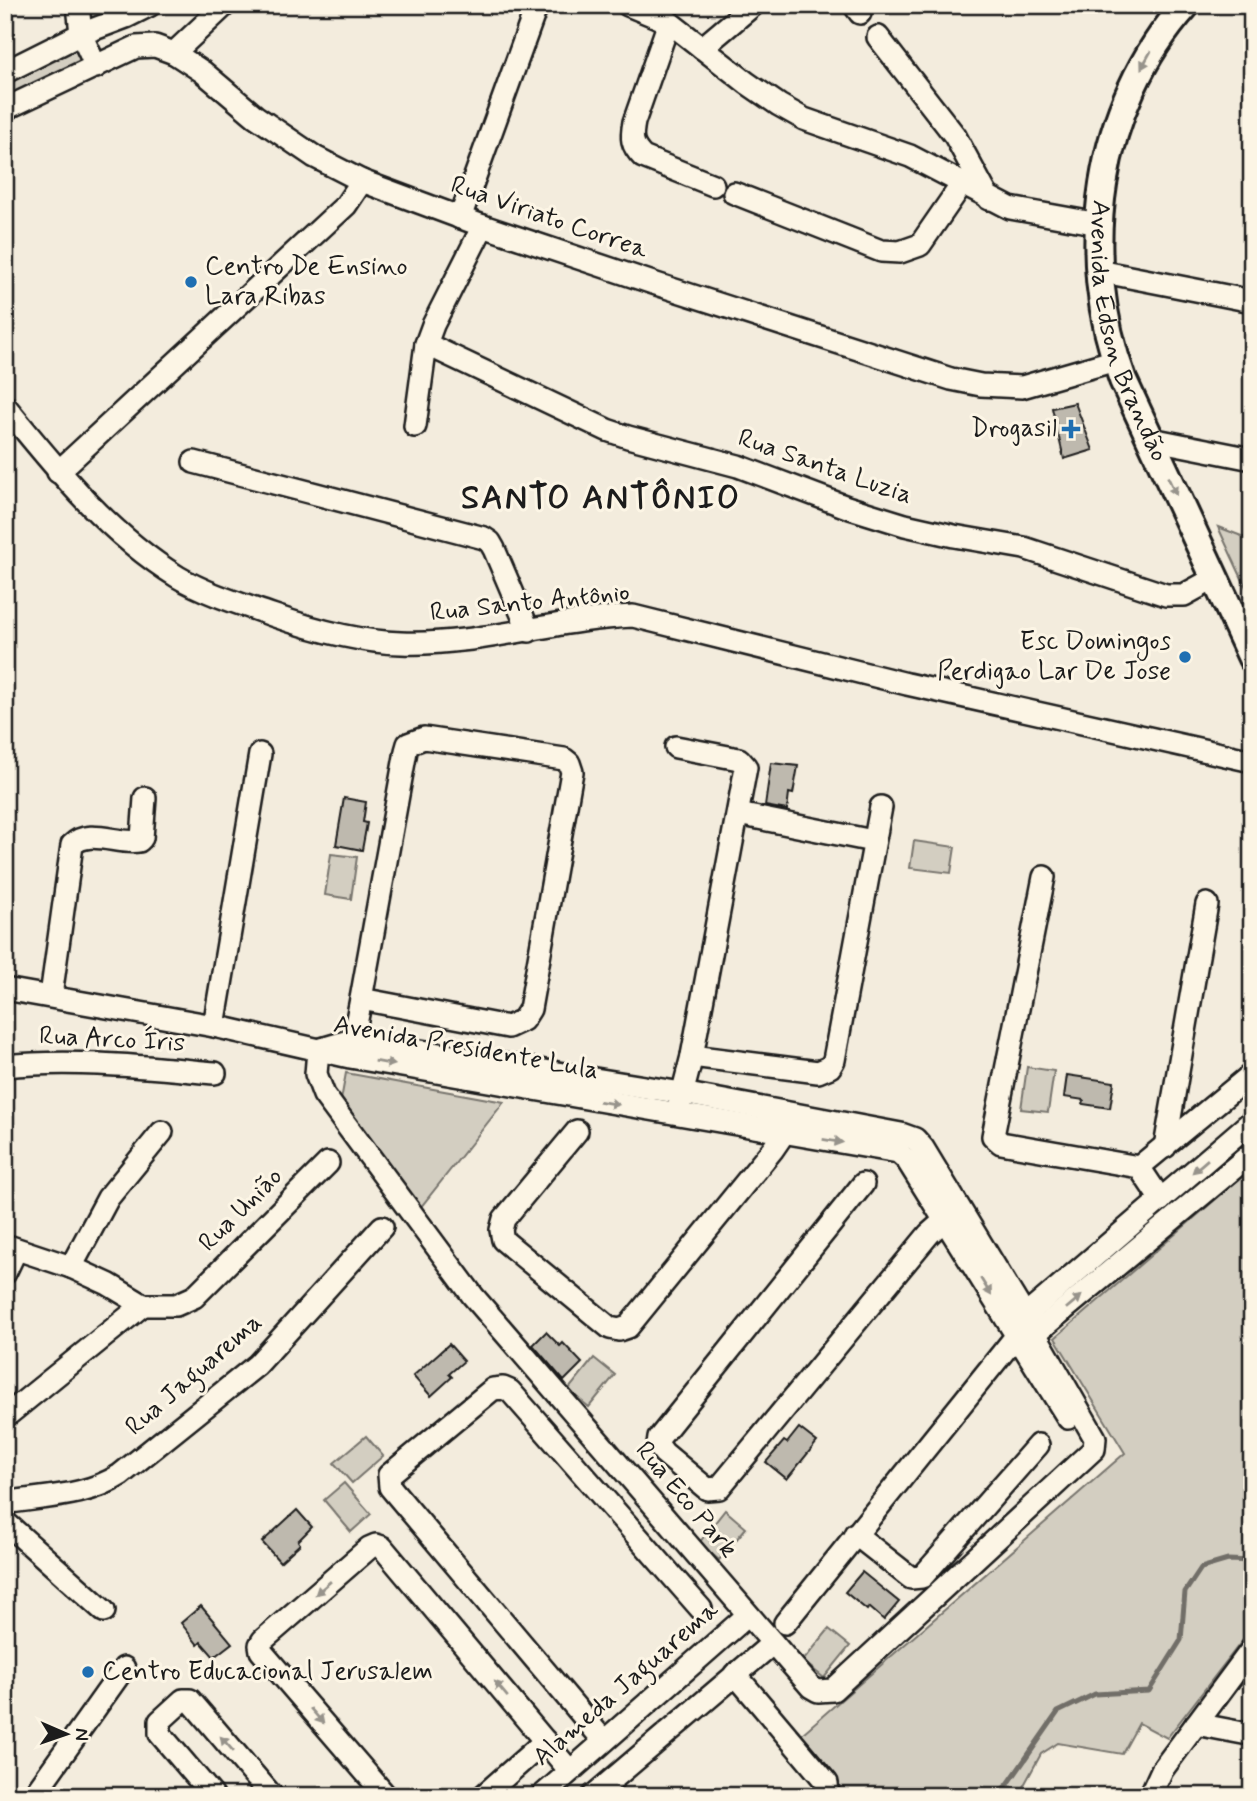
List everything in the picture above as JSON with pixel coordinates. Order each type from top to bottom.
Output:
[{"type":"main road","name":"Avenida Edson Brandão","points":[[1186,5],[1164,32],[1133,85],[1117,125],[1107,164],[1098,223],[1099,271],[1104,312],[1116,360],[1252,658]]},
{"type":"street","points":[[78,5],[81,34],[96,67]]},
{"type":"street","points":[[5,72],[81,34],[149,5]]},
{"type":"street","points":[[174,53],[225,5]]},
{"type":"street","points":[[628,5],[669,22],[779,105],[804,119],[910,156],[1010,208],[1098,223]]},
{"type":"street","points":[[702,48],[753,5]]},
{"type":"street","points":[[460,218],[536,8]]},
{"type":"street","points":[[669,22],[634,122],[631,138],[634,149],[643,157],[713,184]]},
{"type":"street","points":[[878,37],[955,136],[989,199]]},
{"type":"street","name":"Rua Viriato Correa","points":[[5,109],[136,47],[155,46],[174,53],[203,72],[275,130],[315,157],[362,181],[483,226],[951,379],[981,385],[1022,387],[1116,360]]},
{"type":"street","points":[[58,472],[346,205],[362,181]]},
{"type":"street","points":[[734,193],[881,251],[900,252],[920,244],[962,184]]},
{"type":"street","points":[[415,426],[426,344],[483,226]]},
{"type":"street","points":[[1099,271],[1252,301]]},
{"type":"street","name":"Rua Santa Luzia","points":[[426,344],[607,430],[738,466],[812,495],[905,525],[954,537],[1024,548],[1166,595],[1184,595],[1215,578]]},
{"type":"street","name":"Rua Santo Antônio","points":[[5,406],[58,472],[116,530],[180,578],[288,620],[339,633],[401,643],[529,631],[606,617],[633,616],[907,684],[1252,761]]},
{"type":"street","points":[[1151,439],[1252,459]]},
{"type":"street","points":[[194,462],[484,538],[494,549],[529,631]]},
{"type":"street","points":[[351,1049],[408,744],[424,738],[564,759],[569,763],[572,772],[570,785],[530,1009],[523,1020],[508,1027],[361,999]]},
{"type":"street","points":[[676,747],[739,759],[746,767],[692,1056],[677,1115]]},
{"type":"street","points":[[214,1026],[260,754]]},
{"type":"street","points":[[51,996],[72,845],[86,837],[139,841],[142,838],[145,797]]},
{"type":"street","points":[[692,1056],[818,1072],[830,1067],[834,1060],[881,807]]},
{"type":"street","points":[[738,814],[873,841]]},
{"type":"street","points":[[1044,877],[993,1136],[1001,1143],[1139,1167],[1252,1074]]},
{"type":"street","points":[[1166,1147],[1207,904]]},
{"type":"street","points":[[5,989],[214,1026],[318,1050]]},
{"type":"street","name":"Avenida Presidente Lula","points":[[351,1049],[677,1115],[901,1134],[915,1139],[923,1148],[952,1214],[1095,1438],[1094,1449],[1087,1457]]},
{"type":"street","name":"Avenida Presidente Lula","points":[[318,1050],[351,1049],[682,1093],[786,1123]]},
{"type":"street","name":"Rua Eco Park","points":[[318,1050],[316,1074],[324,1095],[473,1296],[748,1615],[811,1687],[818,1691],[833,1690],[1087,1457]]},
{"type":"street","name":"Rua Arco Íris","points":[[5,1066],[53,1063],[215,1073]]},
{"type":"street","points":[[785,1623],[1026,1328],[1161,1200],[1252,1121]]},
{"type":"street","points":[[577,1131],[504,1219],[501,1230],[503,1240],[610,1328],[619,1330],[628,1327],[786,1123]]},
{"type":"street","points":[[71,1267],[108,1198],[162,1132]]},
{"type":"street","points":[[1026,1328],[1252,1153]]},
{"type":"street","name":"Rua União","points":[[142,1305],[176,1305],[194,1297],[328,1163]]},
{"type":"street","points":[[1139,1167],[1161,1200]]},
{"type":"street","points":[[863,1184],[659,1438],[658,1445],[664,1453],[707,1489],[719,1488],[929,1234],[952,1214]]},
{"type":"street","name":"Rua Jaguarema","points":[[5,1503],[83,1492],[103,1486],[120,1475],[257,1364],[382,1227]]},
{"type":"street","points":[[5,1273],[10,1247],[71,1267],[108,1284],[142,1305],[5,1417]]},
{"type":"street","points":[[604,1741],[390,1487],[388,1475],[493,1389],[503,1388],[510,1391],[701,1609]]},
{"type":"street","points":[[855,1534],[911,1578],[922,1577],[1038,1445]]},
{"type":"street","points":[[5,1522],[104,1611]]},
{"type":"street","points":[[386,1796],[261,1651],[260,1645],[262,1640],[369,1548],[376,1545],[382,1547],[570,1771]]},
{"type":"street","name":"Alameda Jaguarema","points":[[542,1796],[748,1615]]},
{"type":"street","points":[[593,1796],[773,1643]]},
{"type":"street","points":[[1150,1796],[1162,1770],[1252,1649]]},
{"type":"street","points":[[33,1796],[124,1668]]},
{"type":"street","points":[[735,1674],[827,1783],[828,1796]]},
{"type":"street","points":[[1195,1724],[1243,1733],[1230,1717],[1220,1692]]},
{"type":"street","points":[[213,1796],[160,1734],[160,1721],[183,1700],[190,1700],[272,1796]]},
{"type":"street","points":[[482,1796],[545,1741]]},
{"type":"shaded area","points":[[74,49],[83,64],[5,101],[5,83]]},
{"type":"shaded area","points":[[1218,527],[1252,540],[1252,600]]},
{"type":"shaded area","points":[[914,841],[955,847],[951,873],[910,868]]},
{"type":"shaded area","points":[[331,854],[357,857],[351,899],[325,895]]},
{"type":"shaded area","points":[[1027,1067],[1054,1071],[1048,1112],[1021,1109]]},
{"type":"shaded area","points":[[346,1073],[504,1102],[420,1208],[341,1100]]},
{"type":"shaded area","points":[[1252,1168],[1252,1628],[1167,1738],[1139,1723],[1122,1754],[1058,1743],[1041,1754],[1018,1796],[845,1796],[796,1739],[1125,1453],[1055,1338]]},
{"type":"shaded area","points":[[594,1358],[615,1375],[589,1407],[568,1390]]},
{"type":"shaded area","points":[[366,1436],[383,1456],[352,1483],[334,1463]]},
{"type":"shaded area","points":[[344,1483],[371,1514],[351,1532],[324,1500]]},
{"type":"shaded area","points":[[725,1510],[746,1528],[719,1560],[699,1543]]},
{"type":"shaded area","points":[[829,1629],[850,1646],[824,1678],[803,1661]]},
{"type":"building","name":"Drogasil","points":[[1075,403],[1093,450],[1064,459],[1052,408]]},
{"type":"building","points":[[771,763],[798,766],[793,794],[789,793],[787,810],[765,806]]},
{"type":"building","points":[[344,798],[366,802],[363,822],[367,823],[362,850],[336,845]]},
{"type":"building","points":[[1067,1075],[1114,1082],[1110,1108],[1083,1104],[1084,1100],[1064,1097]]},
{"type":"building","points":[[546,1332],[560,1346],[563,1343],[582,1363],[564,1381],[533,1345]]},
{"type":"building","points":[[449,1344],[464,1361],[449,1374],[452,1377],[431,1396],[413,1376]]},
{"type":"building","points":[[799,1428],[817,1442],[787,1479],[766,1462]]},
{"type":"building","points":[[297,1510],[312,1527],[298,1541],[300,1544],[280,1562],[262,1542]]},
{"type":"building","points":[[862,1572],[899,1602],[884,1620],[845,1592]]},
{"type":"building","points":[[201,1606],[232,1643],[214,1657],[201,1642],[198,1645],[181,1623]]},
{"type":"waterway","points":[[995,1796],[1008,1784],[1058,1712],[1095,1694],[1149,1691],[1181,1640],[1185,1592],[1201,1568],[1228,1560],[1252,1561]]},
{"type":"place","name":"Centro De Ensino Lara Ribas","points":[[191,282]]},
{"type":"place","name":"Drogasil","points":[[1071,429]]},
{"type":"place","name":"Esc Domingos Perdigao Lar De Jose","points":[[1185,657]]},
{"type":"place","name":"Centro Educacional Jerusalem","points":[[88,1672]]},
{"type":"district","name":"SANTO ANTÔNIO","points":[[601,499]]}]
